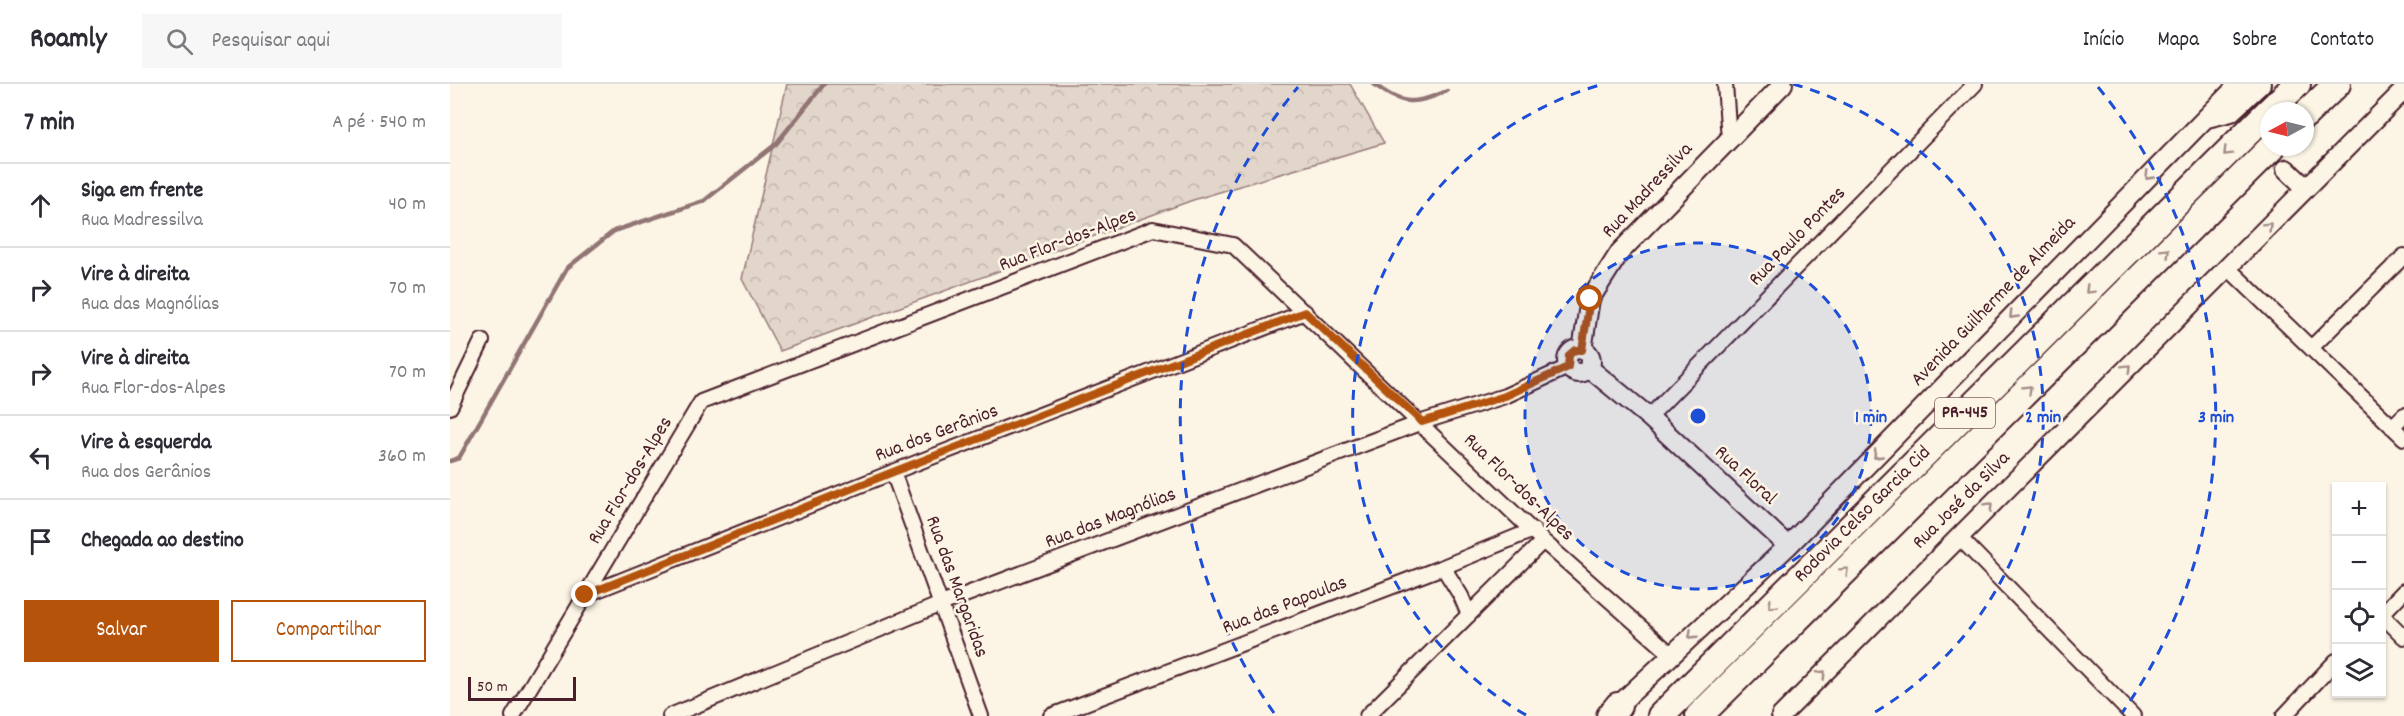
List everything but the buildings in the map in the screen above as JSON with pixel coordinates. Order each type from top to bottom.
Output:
[{"type":"highway","name":"Rodovia Celso Garcia Cid","points":[[2278,102],[2297,84]]},
{"type":"highway","points":[[2314,106],[2337,84]]},
{"type":"highway","name":"Rodovia Celso Garcia Cid","points":[[1661,716],[2260,120]]},
{"type":"highway","name":"Rodovia Celso Garcia Cid","points":[[1699,716],[2263,156]]},
{"type":"street","points":[[1725,84],[1729,140]]},
{"type":"street","name":"Rua Madressilva","points":[[1582,350],[1590,299],[1620,252],[1783,84]]},
{"type":"street","name":"Rua Paulo Pontes","points":[[1649,417],[1975,84]]},
{"type":"street","points":[[2230,112],[2239,84]]},
{"type":"street","points":[[2230,112],[2261,84]]},
{"type":"street","name":"Rua José da Silva","points":[[1781,716],[2404,90]]},
{"type":"street","name":"Avenida Guilherme de Almeida","points":[[1612,712],[1788,546],[2205,119],[2230,112]]},
{"type":"street","points":[[2286,169],[2306,188]]},
{"type":"street","name":"Rua Flor-dos-Alpes","points":[[513,716],[701,402],[1153,229],[1233,245],[1422,422],[1544,541],[1671,655]]},
{"type":"street","points":[[2311,348],[2404,256]]},
{"type":"street","points":[[2227,267],[2404,438]]},
{"type":"street","name":"Rua dos Gerânios","points":[[585,595],[893,472],[1305,312]]},
{"type":"street","points":[[450,407],[482,341]]},
{"type":"street","points":[[1575,350],[1582,350],[1590,357],[1589,368],[1578,373],[1568,367],[1569,355],[1575,350]]},
{"type":"street","name":"Rua das Magnólias","points":[[670,716],[704,710],[941,604],[1422,422],[1505,396],[1568,367]]},
{"type":"street","name":"Rua Floral","points":[[1589,368],[1649,417],[1788,546]]},
{"type":"street","points":[[2392,427],[2404,415]]},
{"type":"street","name":"Rua das Margaridas","points":[[893,472],[981,716]]},
{"type":"street","name":"Rua das Papoulas","points":[[1051,716],[1443,567],[1533,530]]},
{"type":"street","points":[[1959,537],[2133,716]]},
{"type":"street","points":[[1367,716],[1544,541]]},
{"type":"street","points":[[1443,567],[1461,596],[1469,615]]},
{"type":"street","points":[[2386,611],[2404,591]]},
{"type":"street","points":[[2386,619],[2404,637]]},
{"type":"street","points":[[2284,716],[2332,666]]},
{"type":"green space","points":[[787,84],[1350,84],[1384,143],[1193,200],[780,351],[742,279]]},
{"type":"waterway","points":[[450,461],[459,458],[567,268],[614,231],[704,201],[776,144],[824,84]]},
{"type":"waterway","points":[[1374,84],[1401,100],[1409,101],[1426,99],[1447,91]]},
{"type":"tunnel","points":[[2239,120],[2286,169]]},
{"type":"route","points":[[585,595],[893,472],[1305,312],[1422,422],[1505,396],[1568,367],[1567,358],[1571,352],[1582,350],[1590,299]]}]
